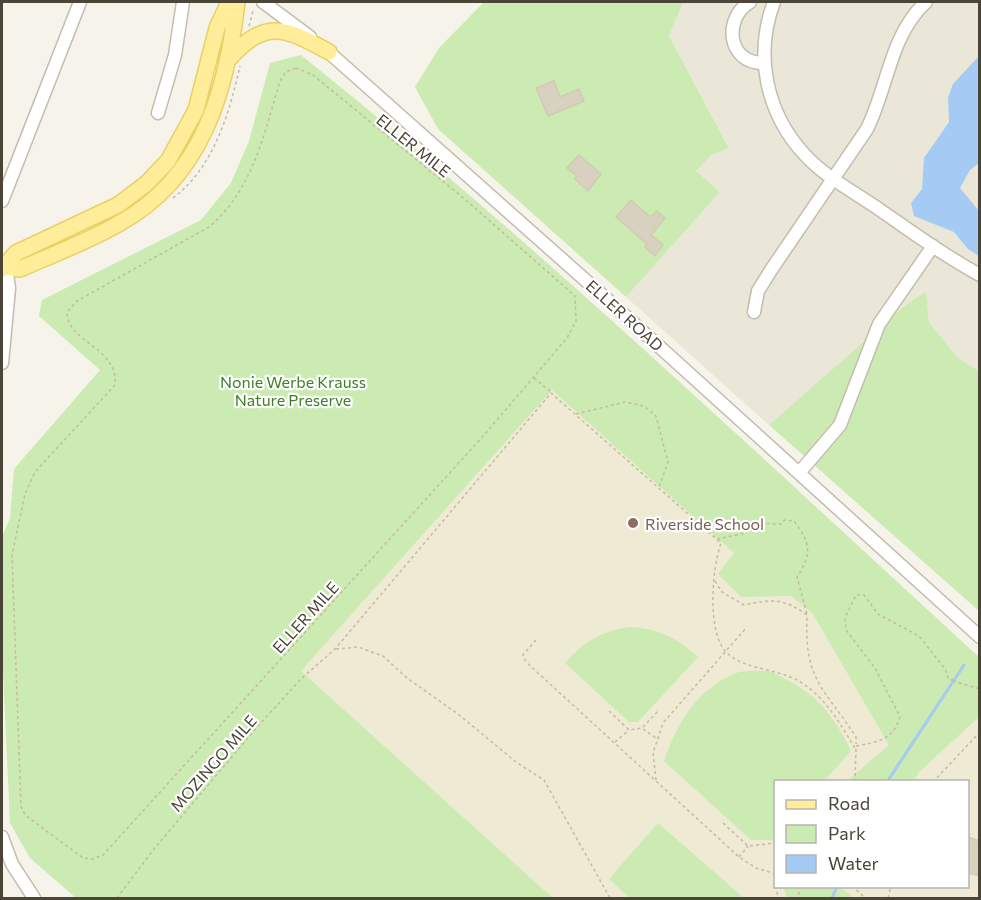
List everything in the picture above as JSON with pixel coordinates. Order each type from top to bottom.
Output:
[{"type":"main road","points":[[4,268],[16,253],[118,205],[146,184],[168,162],[196,110],[217,28],[230,2]]},
{"type":"main road","points":[[4,268],[20,269],[106,231],[139,211],[169,186],[195,152],[209,124],[227,61],[237,2]]},
{"type":"main road","points":[[227,61],[246,41],[258,34],[271,31],[296,34],[329,52]]},
{"type":"street","points":[[2,201],[80,2]]},
{"type":"street","points":[[158,113],[175,55],[183,2]]},
{"type":"street","name":"ELLER ROAD","points":[[263,2],[329,52],[980,637]]},
{"type":"street","points":[[750,2],[743,7],[736,20],[733,31],[735,50],[746,61],[764,63]]},
{"type":"street","points":[[770,2],[765,32],[764,63],[772,102],[790,136],[806,156],[834,178],[933,246],[980,275]]},
{"type":"street","points":[[754,312],[758,291],[876,111],[898,40],[913,15],[926,2]]},
{"type":"street","points":[[799,474],[840,425],[872,338],[933,246]]},
{"type":"street","points":[[2,363],[9,288],[4,268]]},
{"type":"street","points":[[2,837],[16,873],[34,898]]},
{"type":"path","points":[[248,33],[253,11]]},
{"type":"path","name":"ELLER MILE","points":[[296,68],[313,75],[467,201],[575,296],[576,321],[567,338],[533,377],[103,855],[93,859],[83,858],[25,814],[20,795],[12,555],[15,540],[25,494],[35,472],[111,391],[115,385],[116,376],[102,353],[71,326],[67,312],[77,301],[209,227],[224,215],[254,164],[280,81],[286,72],[296,68]]},
{"type":"path","points":[[533,377],[721,543],[716,558],[716,637],[726,651],[746,663],[797,680],[822,699],[856,748]]},
{"type":"path","name":"MOZINGO MILE","points":[[117,898],[154,849],[258,726],[301,679],[335,649],[551,393]]},
{"type":"path","points":[[576,414],[625,402],[644,406],[656,416],[668,462],[658,488]]},
{"type":"path","points":[[717,539],[746,533],[751,525],[760,522],[772,525],[781,524],[784,520],[794,521],[806,537],[808,560],[797,577],[807,615],[806,645],[812,670],[822,690],[856,737],[855,778],[858,780]]},
{"type":"path","points":[[715,580],[722,592],[744,605],[769,600],[790,603],[807,615]]},
{"type":"path","points":[[856,748],[878,742],[896,730],[900,717],[875,668],[846,630],[845,618],[856,595],[864,595],[878,615],[919,636],[945,669],[949,680]]},
{"type":"path","points":[[656,781],[653,753],[663,723],[747,627]]},
{"type":"path","points":[[536,640],[523,655],[525,662],[739,857],[756,868],[774,873]]},
{"type":"path","points":[[335,649],[358,647],[383,656],[407,678],[458,714],[516,762],[544,780],[610,898]]},
{"type":"path","points":[[949,680],[954,680]]},
{"type":"path","points":[[949,680],[980,689]]},
{"type":"path","points":[[614,743],[629,730],[642,728],[658,710]]},
{"type":"path","points":[[609,711],[629,730]]},
{"type":"path","points":[[642,728],[656,739]]},
{"type":"path","points":[[935,780],[980,732]]},
{"type":"path","points":[[723,823],[748,846]]},
{"type":"path","points":[[739,857],[748,846],[774,843]]},
{"type":"shaded area","points":[[683,2],[979,2],[979,371],[957,357],[929,322],[926,292],[769,425],[626,297],[720,192],[696,171],[711,154],[729,147],[669,36]]},
{"type":"shaded area","name":"Riverside School","points":[[552,390],[979,657],[979,898],[553,898],[301,671]]},
{"type":"green space","points":[[484,2],[683,2],[669,36],[729,148],[711,155],[696,171],[720,192],[626,297],[438,129],[415,87],[439,48]]},
{"type":"green space","name":"Nonie Werbe Krauss Nature Preserve","points":[[301,55],[389,127],[645,350],[979,657],[979,717],[919,772],[915,780],[848,780],[889,745],[813,614],[791,596],[741,597],[718,574],[734,553],[552,390],[301,671],[553,898],[76,898],[30,858],[10,823],[2,649],[2,537],[10,518],[14,469],[100,370],[39,316],[42,300],[201,220],[231,183],[249,141],[270,63]]},
{"type":"green space","points":[[926,292],[929,322],[957,357],[979,371],[979,611],[769,425],[907,304]]},
{"type":"green space","points":[[630,627],[649,629],[667,635],[683,644],[698,657],[638,722],[629,722],[565,663],[579,649],[594,639],[611,631]]},
{"type":"green space","points":[[769,671],[809,694],[828,712],[851,751],[825,780],[774,780],[774,837],[772,840],[751,840],[664,761],[675,733],[700,698],[722,680],[736,673]]},
{"type":"green space","points":[[658,823],[744,898],[630,898],[609,879]]},
{"type":"green space","points":[[783,888],[840,888],[851,895],[850,898],[788,898]]},
{"type":"water","points":[[979,56],[979,163],[970,170],[960,188],[979,211],[979,256],[968,249],[954,232],[914,216],[911,203],[922,189],[924,158],[949,122],[948,98],[953,84]]},
{"type":"building","points":[[554,81],[560,97],[579,89],[584,101],[548,116],[536,88]]},
{"type":"building","points":[[579,155],[601,174],[588,191],[575,179],[577,176],[567,168]]},
{"type":"building","points":[[631,200],[649,216],[657,211],[665,218],[651,235],[663,245],[655,256],[645,247],[647,244],[616,217]]},
{"type":"building","points":[[969,837],[980,841],[980,876],[969,873]]},
{"type":"waterway","points":[[888,780],[964,665]]},
{"type":"waterway","points":[[832,898],[836,888]]},
{"type":"place","name":"Riverside School","points":[[633,523]]}]
